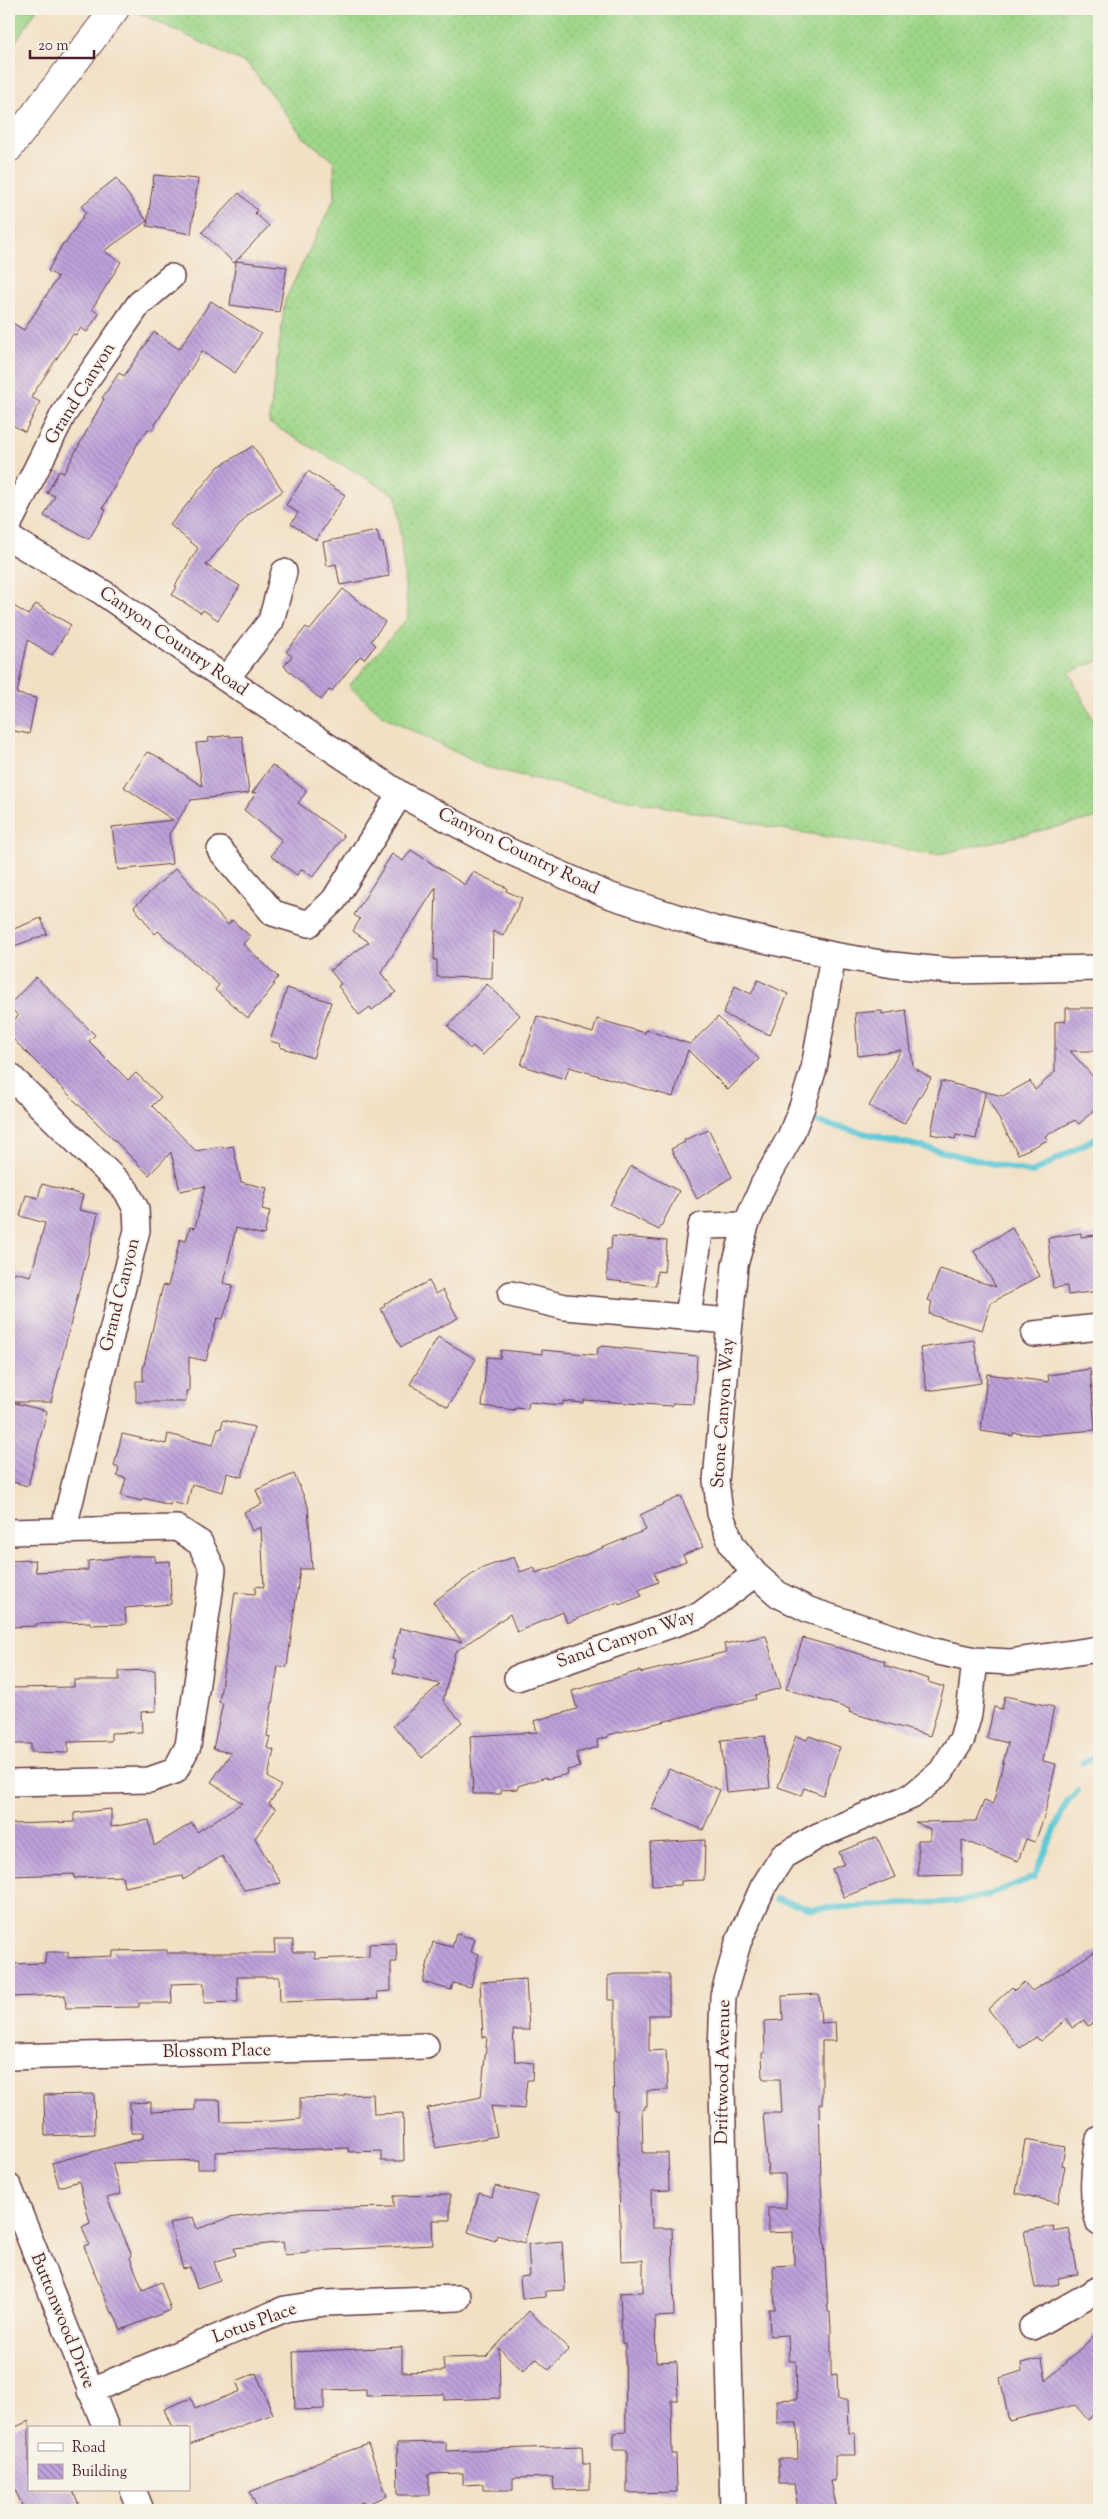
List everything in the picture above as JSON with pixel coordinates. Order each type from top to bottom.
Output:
[{"type":"main road","points":[[9,148],[115,9]]},
{"type":"street","name":"Grand Canyon","points":[[9,524],[63,415],[86,379],[138,304],[171,277]]},
{"type":"street","name":"Canyon Country Road","points":[[9,538],[102,592],[226,679],[400,794],[502,848],[608,895],[714,929],[833,955],[951,970],[1099,968]]},
{"type":"street","points":[[226,679],[271,621],[284,572]]},
{"type":"street","points":[[220,850],[273,914],[309,924],[334,900],[400,794]]},
{"type":"street","name":"Stone Canyon Way","points":[[833,955],[814,1068],[802,1107],[790,1137],[763,1185],[746,1225],[735,1264],[716,1481],[720,1513],[732,1546],[755,1574],[779,1595],[809,1610],[934,1651],[975,1660],[1010,1662],[1099,1649]]},
{"type":"street","name":"Grand Canyon","points":[[9,1075],[126,1190],[136,1209],[137,1230],[63,1531]]},
{"type":"street","points":[[688,1317],[702,1226],[746,1225]]},
{"type":"street","points":[[511,1294],[565,1307],[730,1321]]},
{"type":"street","points":[[1034,1334],[1099,1326]]},
{"type":"street","points":[[9,1532],[177,1528],[200,1543],[213,1570],[188,1746],[175,1771],[148,1780],[9,1783]]},
{"type":"street","name":"Sand Canyon Way","points":[[517,1678],[700,1615],[755,1574]]},
{"type":"street","name":"Driftwood Avenue","points":[[733,2510],[721,2051],[724,1996],[738,1943],[763,1887],[783,1856],[818,1836],[912,1796],[942,1772],[962,1739],[969,1714],[975,1660]]},
{"type":"street","name":"Blossom Place","points":[[9,2057],[426,2046]]},
{"type":"street","points":[[1099,2139],[1095,2157],[1094,2186],[1099,2223]]},
{"type":"street","name":"Buttonwood Drive","points":[[9,2187],[105,2426]]},
{"type":"street","points":[[1032,2327],[1099,2289]]},
{"type":"street","name":"Lotus Place","points":[[90,2391],[285,2309],[325,2303],[458,2298]]},
{"type":"street","points":[[134,2492],[141,2510]]},
{"type":"green space","points":[[9,9],[37,9],[9,52]]},
{"type":"green space","points":[[131,9],[1099,9],[1099,661],[1069,672],[1099,731],[1099,817],[936,855],[792,831],[609,796],[485,767],[383,716],[349,686],[408,617],[397,496],[269,423],[285,300],[335,197],[334,161],[303,137],[249,65]]},
{"type":"building","points":[[154,175],[198,179],[191,234],[147,226]]},
{"type":"building","points":[[116,178],[147,221],[104,251],[121,262],[92,309],[99,314],[87,332],[81,328],[76,335],[73,334],[31,397],[40,402],[25,432],[9,423],[9,321],[24,330],[58,277],[48,271],[63,243],[65,244],[86,212],[81,206]]},
{"type":"building","points":[[239,193],[257,210],[255,213],[269,226],[234,263],[202,232]]},
{"type":"building","points":[[236,261],[287,267],[279,312],[230,305]]},
{"type":"building","points":[[211,301],[261,334],[235,373],[202,351],[151,431],[148,429],[138,443],[103,508],[106,510],[89,539],[44,516],[55,496],[47,493],[59,471],[64,473],[104,399],[102,398],[119,373],[124,376],[154,332],[179,349]]},
{"type":"building","points":[[253,446],[283,491],[248,515],[206,565],[240,586],[218,620],[203,610],[201,613],[172,595],[177,587],[175,586],[198,548],[170,525],[218,467]]},
{"type":"building","points":[[308,471],[345,495],[316,540],[291,524],[298,513],[286,505]]},
{"type":"building","points":[[377,531],[380,543],[383,543],[389,576],[340,585],[336,564],[327,566],[323,542]]},
{"type":"building","points":[[343,589],[385,622],[371,641],[376,645],[364,659],[360,656],[332,691],[329,690],[321,700],[284,666],[292,656],[286,652],[306,627],[310,630]]},
{"type":"building","points":[[9,603],[28,615],[36,604],[71,625],[52,655],[28,640],[17,694],[36,698],[29,734],[9,730]]},
{"type":"building","points":[[230,735],[230,737],[242,736],[249,793],[191,800],[169,834],[172,864],[118,870],[112,827],[173,820],[124,787],[147,752],[155,755],[202,786],[196,743],[209,742],[208,738]]},
{"type":"building","points":[[272,765],[307,791],[298,803],[344,836],[313,877],[302,869],[297,875],[271,856],[282,840],[244,810],[257,792],[252,793]]},
{"type":"building","points":[[411,850],[465,885],[473,872],[507,888],[506,891],[522,898],[503,936],[493,931],[492,978],[437,977],[437,960],[434,960],[436,887],[381,973],[396,992],[372,1010],[370,1007],[359,1015],[338,986],[341,984],[330,970],[369,942],[353,931],[360,919],[354,915],[392,854],[403,861]]},
{"type":"building","points":[[176,868],[228,925],[232,920],[250,936],[243,944],[278,977],[273,984],[275,984],[248,1018],[215,990],[219,985],[158,931],[155,934],[134,907]]},
{"type":"building","points":[[41,918],[47,934],[9,948],[9,931]]},
{"type":"building","points":[[36,977],[95,1035],[89,1041],[128,1080],[136,1073],[161,1097],[152,1106],[196,1151],[233,1146],[241,1182],[267,1188],[262,1209],[270,1211],[264,1235],[236,1228],[223,1283],[233,1285],[223,1319],[217,1318],[206,1361],[189,1357],[189,1391],[186,1391],[186,1402],[136,1402],[136,1381],[143,1381],[143,1369],[163,1285],[168,1286],[180,1239],[186,1241],[190,1227],[195,1228],[205,1186],[180,1191],[171,1152],[149,1175],[9,1035],[9,1025],[18,1016],[9,1005]]},
{"type":"building","points":[[758,980],[788,994],[770,1035],[723,1014],[735,986],[751,994]]},
{"type":"building","points":[[487,984],[520,1015],[483,1055],[473,1046],[470,1049],[448,1026]]},
{"type":"building","points":[[287,988],[331,1002],[313,1058],[280,1047],[281,1044],[270,1041]]},
{"type":"building","points":[[1066,1008],[1099,1008],[1099,1051],[1070,1051],[1099,1083],[1099,1105],[1079,1124],[1075,1120],[1045,1136],[1048,1140],[1018,1154],[985,1093],[976,1139],[956,1135],[955,1139],[931,1134],[941,1081],[1003,1096],[1030,1081],[1035,1090],[1055,1072],[1055,1022],[1066,1021]]},
{"type":"building","points":[[906,1010],[913,1067],[931,1078],[904,1124],[869,1106],[901,1050],[858,1056],[855,1013],[882,1011],[882,1014]]},
{"type":"building","points":[[537,1016],[593,1033],[597,1019],[645,1033],[646,1030],[690,1044],[718,1017],[759,1059],[728,1090],[688,1050],[673,1097],[569,1067],[565,1079],[521,1065]]},
{"type":"building","points":[[709,1130],[732,1177],[697,1199],[671,1149],[685,1142],[684,1140]]},
{"type":"building","points":[[631,1166],[679,1191],[659,1230],[610,1205]]},
{"type":"building","points":[[42,1184],[83,1195],[79,1210],[98,1214],[51,1402],[11,1402],[47,1411],[28,1486],[9,1481],[9,1292],[14,1272],[31,1276],[45,1223],[20,1216],[26,1195],[38,1198]]},
{"type":"building","points":[[1012,1228],[1040,1276],[991,1303],[982,1330],[929,1314],[932,1302],[928,1300],[940,1269],[996,1287],[974,1251]]},
{"type":"building","points":[[1081,1233],[1081,1237],[1095,1235],[1099,1291],[1068,1295],[1067,1286],[1053,1288],[1048,1238]]},
{"type":"building","points":[[612,1236],[667,1241],[664,1272],[657,1271],[656,1286],[607,1280],[607,1249],[611,1249]]},
{"type":"building","points":[[429,1281],[436,1294],[443,1290],[458,1318],[401,1347],[381,1309],[385,1306],[384,1304]]},
{"type":"building","points":[[438,1337],[476,1359],[448,1407],[410,1384]]},
{"type":"building","points":[[974,1340],[981,1383],[927,1391],[920,1348]]},
{"type":"building","points":[[603,1346],[697,1356],[694,1404],[673,1403],[672,1406],[584,1400],[583,1403],[563,1401],[563,1405],[529,1402],[528,1409],[515,1408],[515,1410],[482,1406],[487,1357],[500,1358],[501,1350],[542,1354],[542,1350],[597,1355],[598,1348]]},
{"type":"building","points":[[1090,1369],[1095,1430],[1039,1435],[1013,1433],[1013,1436],[981,1431],[987,1374],[1049,1382],[1048,1375]]},
{"type":"building","points":[[223,1420],[254,1427],[242,1477],[227,1473],[223,1492],[192,1484],[187,1506],[171,1502],[170,1505],[143,1498],[142,1501],[121,1496],[126,1478],[117,1476],[119,1468],[114,1466],[122,1434],[166,1444],[168,1434],[213,1445],[218,1428],[221,1429]]},
{"type":"building","points":[[294,1474],[308,1506],[312,1569],[300,1569],[287,1667],[278,1666],[267,1736],[270,1737],[267,1748],[274,1750],[268,1777],[281,1786],[269,1804],[276,1809],[255,1838],[281,1883],[244,1890],[222,1856],[183,1880],[182,1876],[124,1887],[122,1876],[74,1878],[74,1874],[9,1876],[9,1824],[74,1822],[74,1813],[111,1809],[111,1827],[149,1820],[154,1846],[192,1823],[197,1832],[242,1803],[211,1782],[231,1753],[213,1749],[223,1703],[219,1702],[235,1592],[255,1594],[256,1586],[264,1587],[261,1527],[252,1531],[244,1512],[262,1504],[256,1490]]},
{"type":"building","points":[[681,1496],[703,1547],[683,1555],[686,1561],[654,1573],[658,1582],[639,1590],[642,1596],[619,1605],[618,1602],[567,1623],[563,1612],[517,1632],[510,1614],[455,1652],[443,1701],[462,1722],[422,1758],[393,1726],[440,1684],[393,1673],[396,1660],[392,1659],[400,1628],[462,1642],[433,1602],[480,1569],[514,1557],[520,1572],[534,1567],[536,1573],[568,1562],[646,1530],[640,1515]]},
{"type":"building","points":[[133,1556],[155,1556],[155,1562],[170,1561],[171,1604],[125,1608],[126,1624],[90,1625],[90,1622],[9,1627],[9,1561],[35,1560],[36,1572],[88,1570],[88,1561]]},
{"type":"building","points":[[766,1636],[781,1688],[755,1695],[756,1699],[608,1735],[608,1737],[597,1740],[598,1747],[576,1753],[580,1767],[567,1770],[568,1774],[547,1779],[546,1777],[518,1786],[518,1789],[501,1790],[501,1794],[473,1794],[470,1736],[537,1732],[534,1721],[577,1709],[572,1691],[632,1673],[640,1671],[641,1673],[726,1652],[724,1644]]},
{"type":"building","points":[[803,1638],[885,1661],[884,1665],[929,1679],[928,1682],[944,1687],[930,1736],[849,1712],[850,1709],[786,1689]]},
{"type":"building","points":[[155,1670],[156,1711],[141,1712],[142,1732],[111,1733],[111,1741],[68,1742],[68,1753],[31,1752],[31,1744],[9,1744],[9,1688],[74,1687],[74,1680],[119,1680],[119,1671]]},
{"type":"building","points":[[1005,1696],[1054,1707],[1043,1761],[1056,1764],[1044,1817],[1035,1842],[1026,1839],[1018,1861],[962,1840],[962,1875],[918,1876],[918,1840],[930,1840],[930,1829],[915,1822],[976,1821],[984,1801],[993,1804],[1008,1743],[987,1738],[994,1707],[1002,1709]]},
{"type":"building","points":[[765,1736],[770,1788],[726,1792],[721,1740]]},
{"type":"building","points":[[796,1736],[807,1740],[809,1736],[840,1747],[823,1795],[804,1788],[801,1795],[778,1787]]},
{"type":"building","points":[[669,1769],[720,1790],[703,1830],[652,1808]]},
{"type":"building","points":[[877,1837],[895,1877],[844,1897],[832,1869],[844,1864],[839,1852]]},
{"type":"building","points":[[705,1840],[704,1880],[681,1881],[681,1885],[652,1886],[650,1843]]},
{"type":"building","points":[[456,1934],[475,1939],[471,1952],[479,1954],[471,1987],[453,1983],[451,1990],[423,1982],[433,1942],[452,1947]]},
{"type":"building","points":[[274,1940],[293,1940],[293,1952],[315,1952],[315,1959],[369,1957],[369,1944],[396,1943],[397,1962],[391,1962],[391,1991],[377,1992],[378,1999],[280,2002],[279,1977],[237,1977],[238,2002],[204,2003],[204,1983],[171,1984],[172,2003],[139,2003],[139,2007],[66,2008],[65,1995],[9,1997],[9,1964],[45,1963],[46,1952],[68,1952],[68,1958],[113,1956],[113,1951],[167,1950],[167,1953],[275,1953]]},
{"type":"building","points":[[1099,1949],[1099,2019],[1088,2026],[1084,2020],[1072,2028],[1067,2019],[1040,2041],[1036,2037],[1020,2048],[988,2009],[1012,1987],[1015,1990],[1024,1982],[1032,1991]]},
{"type":"building","points":[[615,1974],[669,1974],[669,2015],[649,2015],[649,2051],[666,2050],[668,2090],[647,2091],[647,2106],[642,2110],[643,2153],[668,2153],[669,2190],[651,2191],[652,2228],[672,2228],[674,2316],[655,2317],[656,2362],[677,2361],[678,2400],[671,2400],[672,2454],[676,2454],[677,2492],[627,2493],[627,2450],[614,2450],[614,2433],[626,2432],[625,2343],[622,2343],[620,2293],[643,2292],[643,2260],[621,2261],[617,2110],[614,2110],[615,2000],[608,2000],[608,1976]]},
{"type":"building","points":[[526,1979],[529,2030],[513,2030],[515,2061],[533,2063],[532,2080],[527,2080],[524,2109],[491,2106],[497,2136],[436,2148],[427,2108],[481,2097],[487,2037],[483,2037],[480,1982]]},
{"type":"building","points":[[819,1994],[821,2023],[835,2022],[836,2041],[822,2041],[822,2104],[819,2104],[821,2183],[828,2312],[830,2312],[831,2330],[831,2375],[837,2374],[838,2400],[848,2400],[849,2433],[855,2433],[856,2455],[835,2455],[835,2481],[831,2481],[837,2510],[798,2510],[794,2484],[779,2484],[778,2459],[798,2459],[797,2423],[777,2423],[777,2400],[797,2399],[796,2361],[789,2361],[788,2335],[770,2336],[769,2309],[775,2309],[773,2266],[794,2265],[793,2232],[768,2233],[768,2208],[786,2208],[785,2174],[768,2174],[763,2113],[782,2113],[780,2079],[763,2079],[762,2053],[765,2053],[764,2021],[783,2020],[782,1996]]},
{"type":"building","points":[[94,2094],[95,2134],[45,2136],[44,2095]]},
{"type":"building","points":[[373,2094],[374,2114],[403,2113],[404,2161],[381,2161],[381,2151],[349,2152],[348,2148],[215,2152],[215,2169],[198,2169],[198,2160],[112,2163],[121,2194],[107,2198],[131,2253],[130,2258],[143,2290],[161,2282],[171,2310],[121,2330],[113,2312],[111,2313],[84,2246],[89,2244],[82,2227],[90,2223],[79,2181],[59,2187],[52,2163],[143,2138],[143,2133],[131,2133],[130,2103],[151,2102],[151,2112],[195,2110],[195,2100],[220,2100],[221,2122],[275,2121],[300,2119],[300,2098]]},
{"type":"building","points":[[1025,2140],[1065,2147],[1062,2165],[1065,2166],[1058,2203],[1016,2193]]},
{"type":"building","points":[[495,2186],[538,2196],[524,2243],[497,2235],[495,2241],[468,2232],[479,2193],[492,2197]]},
{"type":"building","points":[[450,2195],[450,2220],[432,2220],[433,2245],[308,2251],[308,2253],[285,2255],[283,2242],[234,2248],[236,2255],[214,2262],[220,2280],[197,2288],[190,2267],[183,2269],[170,2224],[193,2217],[197,2229],[229,2218],[295,2209],[394,2207],[394,2196]]},
{"type":"building","points":[[1054,2226],[1053,2231],[1069,2228],[1078,2274],[1058,2278],[1059,2284],[1035,2288],[1024,2231]]},
{"type":"building","points":[[562,2241],[565,2290],[546,2291],[546,2297],[522,2299],[520,2277],[530,2276],[528,2244]]},
{"type":"building","points":[[529,2311],[569,2349],[549,2370],[536,2358],[523,2371],[499,2348],[500,2398],[444,2400],[444,2394],[366,2396],[366,2389],[324,2390],[324,2409],[295,2410],[293,2352],[402,2347],[402,2372],[444,2371],[443,2358],[486,2357]]},
{"type":"building","points":[[1099,2331],[1099,2410],[1088,2420],[1075,2405],[1009,2421],[1000,2378],[1022,2371],[1021,2363],[1042,2358],[1046,2381]]},
{"type":"building","points":[[256,2373],[273,2414],[190,2445],[190,2426],[171,2426],[164,2409],[191,2398],[195,2409],[240,2391],[236,2381]]},
{"type":"building","points":[[29,2421],[28,2492],[74,2492],[81,2510],[24,2510],[9,2476],[9,2430]]},
{"type":"building","points":[[446,2442],[446,2451],[582,2446],[583,2464],[590,2464],[590,2489],[554,2490],[553,2477],[513,2478],[513,2490],[483,2490],[483,2484],[463,2485],[463,2473],[429,2474],[429,2495],[398,2495],[397,2443]]},
{"type":"building","points":[[368,2444],[387,2496],[364,2505],[363,2502],[340,2510],[258,2510],[250,2492],[297,2473],[317,2462]]},
{"type":"waterway","points":[[813,1121],[1032,1173],[1099,1136]]},
{"type":"waterway","points":[[1083,1762],[1099,1757]]},
{"type":"waterway","points":[[776,1899],[812,1909],[963,1901],[988,1895],[1034,1877],[1067,1802],[1078,1791]]}]
